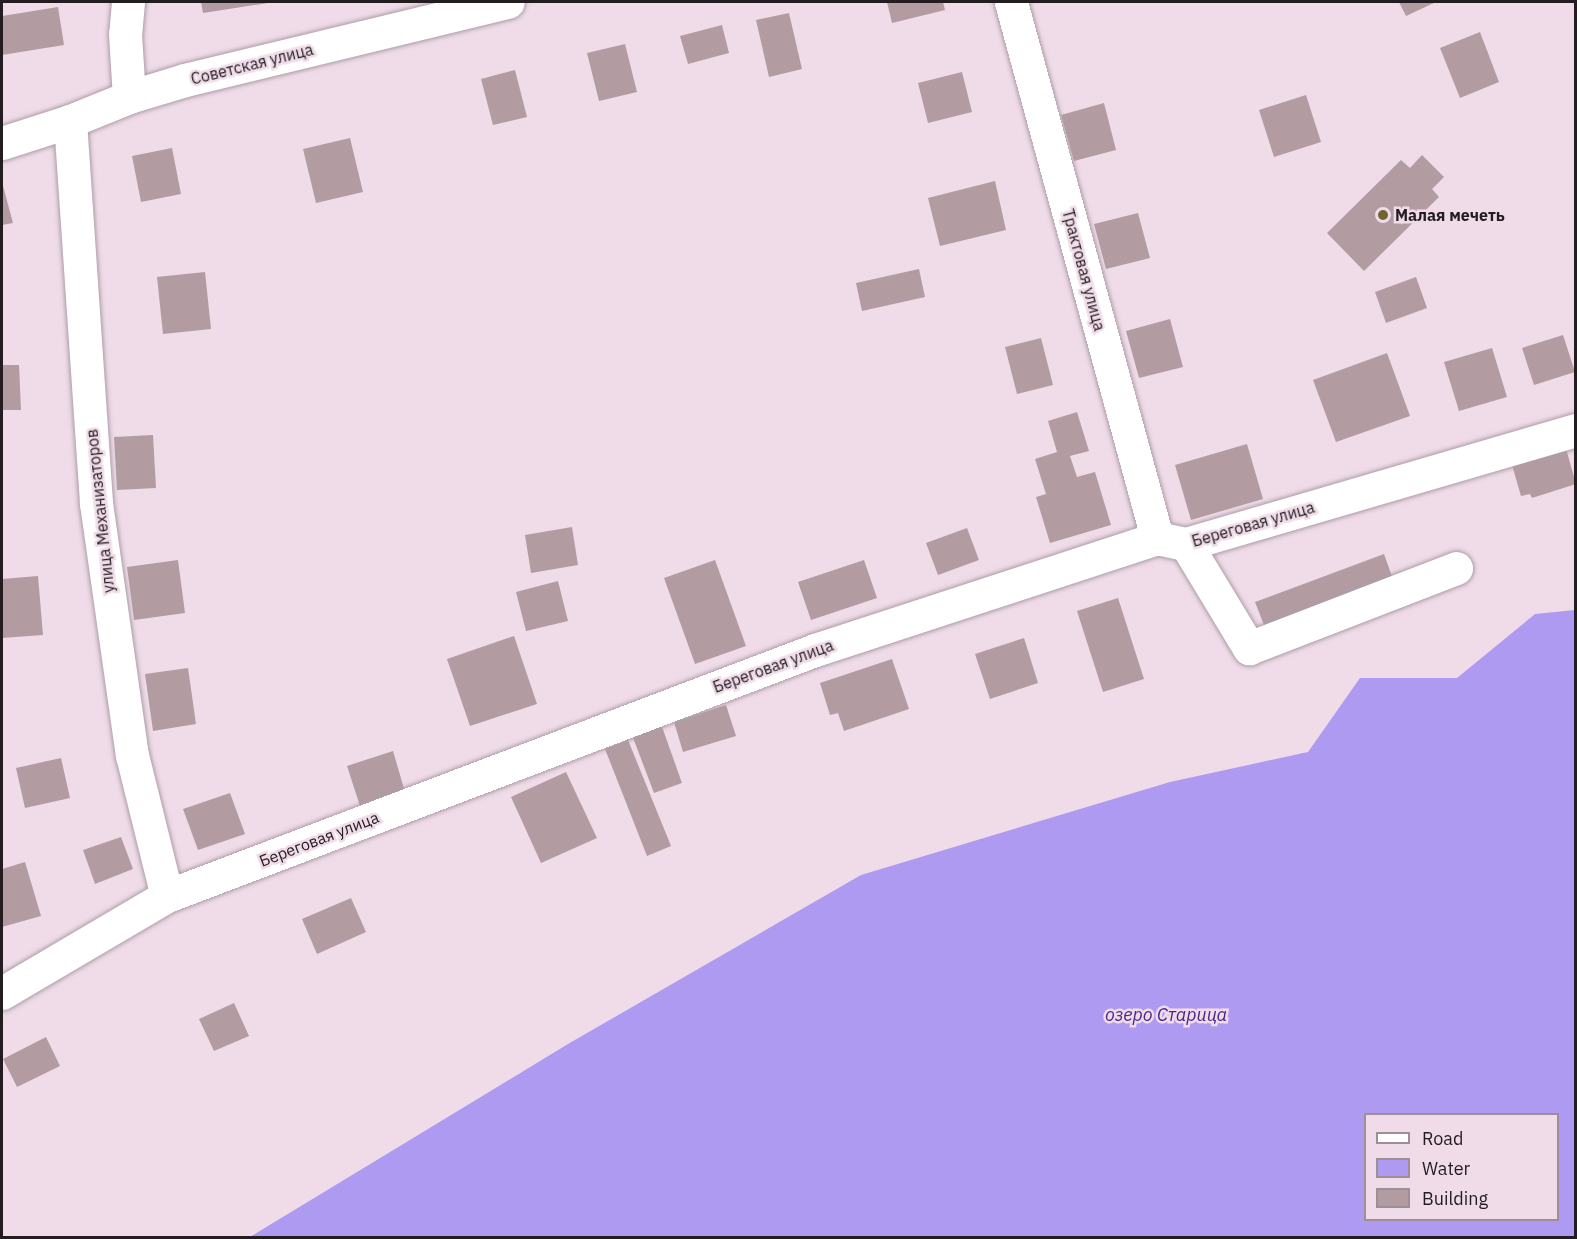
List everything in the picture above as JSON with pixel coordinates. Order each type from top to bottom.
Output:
[{"type":"street","points":[[129,2],[125,34],[129,96]]},
{"type":"street","name":"Советская улица","points":[[2,143],[70,121],[129,96],[185,80],[508,2]]},
{"type":"street","name":"Трактовая улица","points":[[1011,2],[1171,541],[1249,648],[1456,568]]},
{"type":"street","name":"улица Механизаторов","points":[[70,121],[96,503],[132,755],[167,896]]},
{"type":"street","name":"Береговая улица","points":[[2,993],[167,896],[815,650],[1171,541],[1575,430]]},
{"type":"water","name":"озеро Старица","points":[[1575,610],[1575,1237],[250,1237],[568,1044],[861,875],[1170,782],[1308,752],[1360,678],[1457,678],[1535,614]]},
{"type":"building","points":[[201,2],[268,2],[268,3],[203,13]]},
{"type":"building","points":[[887,2],[943,2],[945,10],[892,23]]},
{"type":"building","points":[[1399,2],[1436,2],[1406,16]]},
{"type":"building","points":[[58,7],[64,45],[2,55],[2,16]]},
{"type":"building","points":[[789,13],[802,69],[769,77],[756,20]]},
{"type":"building","points":[[722,25],[729,53],[688,64],[680,36]]},
{"type":"building","points":[[1480,32],[1499,82],[1460,98],[1440,48]]},
{"type":"building","points":[[625,44],[637,92],[599,101],[587,53]]},
{"type":"building","points":[[515,70],[527,117],[493,125],[481,79]]},
{"type":"building","points":[[962,72],[972,112],[928,123],[918,83]]},
{"type":"building","points":[[1306,95],[1321,142],[1274,157],[1259,110]]},
{"type":"building","points":[[1104,103],[1116,150],[1074,161],[1061,115]]},
{"type":"building","points":[[350,138],[363,192],[316,203],[303,149]]},
{"type":"building","points":[[172,148],[181,194],[141,202],[132,156]]},
{"type":"building","name":"Малая мечеть","points":[[1422,155],[1444,177],[1432,189],[1439,197],[1364,271],[1327,233],[1401,160],[1410,168]]},
{"type":"building","points":[[995,181],[1006,230],[940,246],[928,198]]},
{"type":"building","points":[[2,182],[13,223],[2,225]]},
{"type":"building","points":[[1138,213],[1150,258],[1106,269],[1094,224]]},
{"type":"building","points":[[919,269],[925,297],[862,311],[856,283]]},
{"type":"building","points":[[205,272],[211,329],[163,334],[157,277]]},
{"type":"building","points":[[1416,277],[1427,308],[1386,323],[1375,292]]},
{"type":"building","points":[[1170,319],[1183,367],[1139,378],[1126,331]]},
{"type":"building","points":[[1563,335],[1575,372],[1534,385],[1522,348]]},
{"type":"building","points":[[1041,338],[1053,385],[1017,394],[1005,347]]},
{"type":"building","points":[[1492,348],[1507,397],[1459,411],[1444,362]]},
{"type":"building","points":[[1387,353],[1410,416],[1336,442],[1313,380]]},
{"type":"building","points":[[2,365],[19,365],[21,410],[2,410]]},
{"type":"building","points":[[1077,412],[1089,451],[1070,456],[1077,477],[1095,472],[1111,525],[1050,543],[1036,497],[1046,494],[1035,459],[1057,452],[1048,421]]},
{"type":"building","points":[[153,435],[156,488],[117,490],[114,437]]},
{"type":"building","points":[[1563,438],[1576,484],[1532,498],[1530,494],[1521,496],[1509,455]]},
{"type":"building","points":[[1247,444],[1263,499],[1191,520],[1175,465]]},
{"type":"building","points":[[572,527],[578,565],[531,573],[525,535]]},
{"type":"building","points":[[967,528],[979,560],[938,575],[926,543]]},
{"type":"building","points":[[1384,554],[1394,582],[1266,630],[1255,602]]},
{"type":"building","points":[[178,560],[185,613],[134,620],[127,567]]},
{"type":"building","points":[[715,560],[746,646],[695,664],[664,578]]},
{"type":"building","points":[[864,560],[877,598],[811,620],[798,582]]},
{"type":"building","points":[[38,576],[43,635],[2,638],[2,579]]},
{"type":"building","points":[[558,581],[568,621],[526,631],[516,592]]},
{"type":"building","points":[[1118,598],[1144,679],[1103,692],[1077,611]]},
{"type":"building","points":[[514,636],[537,704],[470,726],[447,659]]},
{"type":"building","points":[[1024,638],[1038,683],[990,699],[975,654]]},
{"type":"building","points":[[892,659],[909,709],[844,731],[838,713],[830,715],[820,683]]},
{"type":"building","points":[[188,668],[196,724],[153,731],[145,674]]},
{"type":"building","points":[[726,705],[736,736],[683,752],[674,722]]},
{"type":"building","points":[[661,724],[682,783],[654,793],[632,735]]},
{"type":"building","points":[[628,740],[671,846],[647,856],[605,749]]},
{"type":"building","points":[[393,751],[405,792],[360,806],[347,766]]},
{"type":"building","points":[[61,758],[70,798],[25,808],[16,768]]},
{"type":"building","points":[[566,772],[597,838],[541,863],[511,797]]},
{"type":"building","points":[[230,793],[245,834],[198,850],[183,809]]},
{"type":"building","points":[[121,837],[133,869],[95,884],[83,850]]},
{"type":"building","points":[[25,862],[41,916],[2,927],[2,869]]},
{"type":"building","points":[[351,898],[366,932],[317,954],[302,919]]},
{"type":"building","points":[[234,1003],[249,1036],[214,1051],[199,1019]]},
{"type":"building","points":[[46,1037],[60,1066],[17,1087],[3,1059]]},
{"type":"place","name":"Малая мечеть","points":[[1383,215]]}]
